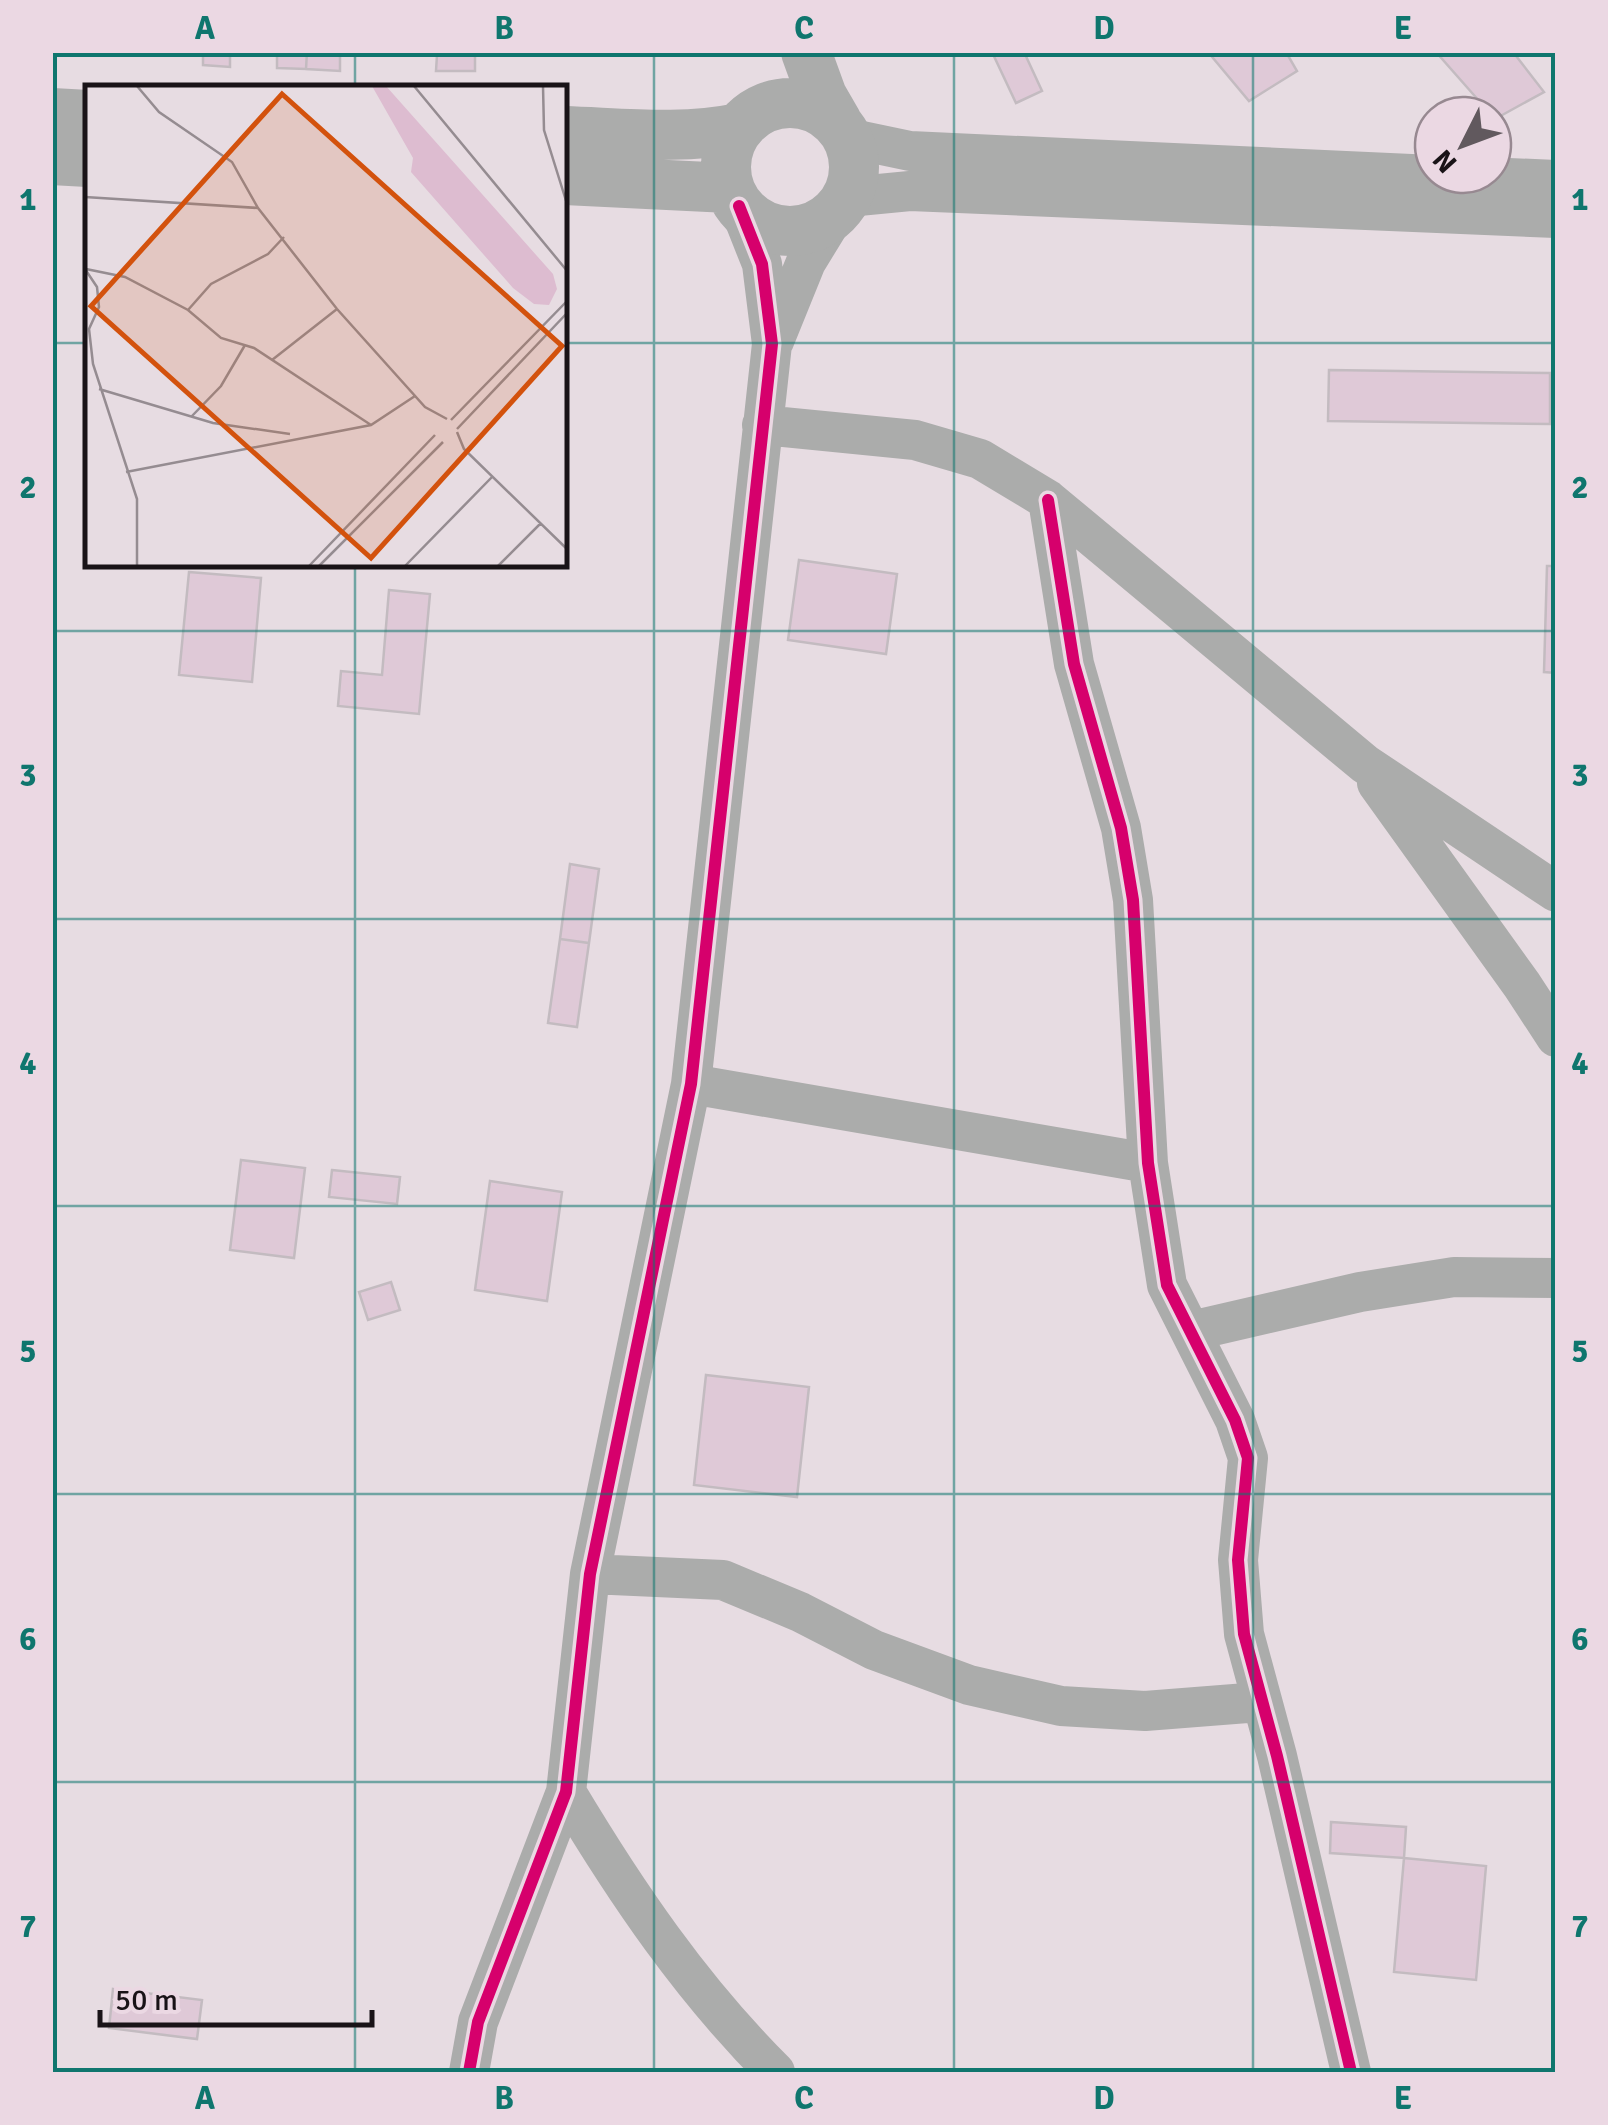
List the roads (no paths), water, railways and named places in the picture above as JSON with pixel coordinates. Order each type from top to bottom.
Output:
[{"type":"street","points":[[469,2072],[478,2022],[566,1792],[590,1574],[690,1084],[772,344],[762,264],[726,167],[729,147],[771,93],[787,52]]},
{"type":"street","points":[[772,344],[806,262],[854,178],[854,158],[822,96],[806,52]]},
{"type":"street","points":[[568,131],[692,135],[746,121],[770,106],[805,104],[842,130],[910,151],[1413,174]]},
{"type":"street","points":[[52,113],[85,114]]},
{"type":"street","points":[[52,160],[85,162]]},
{"type":"street","points":[[1513,178],[1556,180]]},
{"type":"street","points":[[568,180],[734,197],[755,222],[775,230],[798,231],[818,226],[842,205],[910,190],[1556,218]]},
{"type":"street","points":[[762,425],[915,440],[980,459],[1048,500],[1365,764],[1556,892]]},
{"type":"street","points":[[1048,500],[1074,664],[1121,828],[1134,900],[1148,1163],[1167,1286],[1235,1420],[1248,1458],[1238,1560],[1244,1634],[1350,2072]]},
{"type":"street","points":[[1365,764],[1556,1037]]},
{"type":"street","points":[[690,1084],[1148,1163]]},
{"type":"street","points":[[1191,1331],[1360,1292],[1454,1277],[1556,1278]]},
{"type":"street","points":[[590,1574],[723,1580],[800,1612],[874,1650],[969,1685],[1061,1706],[1145,1711],[1260,1702]]},
{"type":"street","points":[[566,1792],[621,1884],[675,1960],[775,2072]]}]
